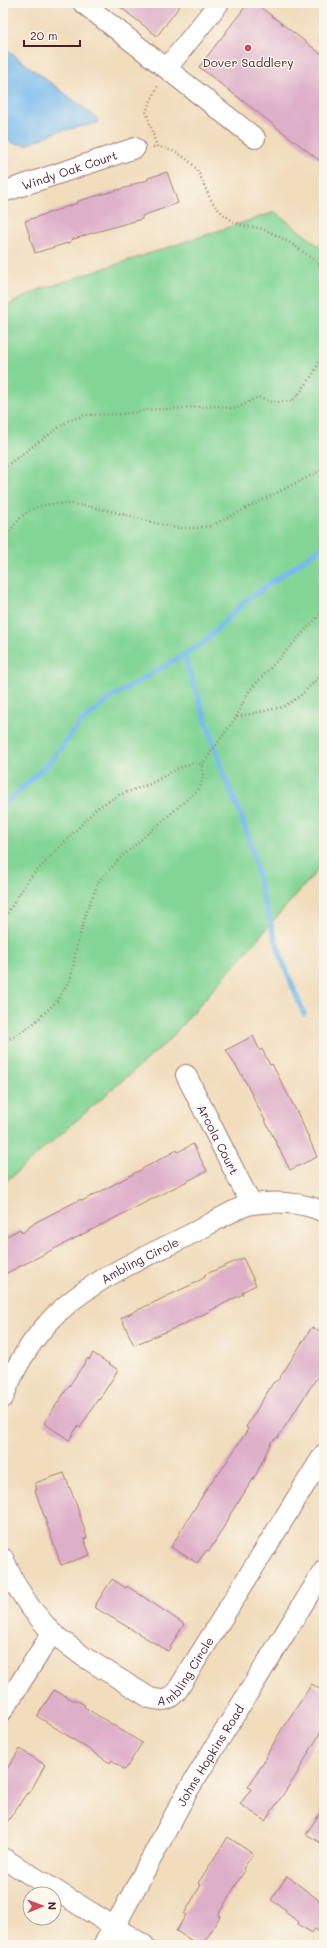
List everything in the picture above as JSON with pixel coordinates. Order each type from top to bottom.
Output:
[{"type":"street","points":[[83,3],[255,138]]},
{"type":"street","points":[[167,68],[219,3]]},
{"type":"street","name":"Windy Oak Court","points":[[3,192],[135,148]]},
{"type":"street","name":"Arcola Court","points":[[186,1075],[251,1204]]},
{"type":"street","name":"Ambling Circle","points":[[3,1398],[10,1381],[27,1351],[49,1322],[72,1301],[96,1283],[251,1204],[302,1204],[324,1212]]},
{"type":"street","name":"Ambling Circle","points":[[3,1558],[14,1582],[30,1607],[52,1633],[84,1657],[150,1698],[160,1700],[169,1699],[177,1691],[324,1454]]},
{"type":"street","name":"Johns Hopkins Road","points":[[103,1945],[115,1926],[187,1792],[324,1570]]},
{"type":"street","points":[[3,1710],[52,1633]]},
{"type":"street","points":[[3,1858],[144,1945]]},
{"type":"path","points":[[157,147],[146,111],[167,68]]},
{"type":"path","points":[[135,148],[157,147],[171,150],[184,158],[197,170],[205,192],[218,209],[229,219],[243,226],[262,229],[281,238],[324,268]]},
{"type":"path","points":[[3,468],[68,421],[85,415],[124,414],[147,410],[218,406],[236,409],[258,397],[272,402],[292,401],[299,394],[319,362],[320,349],[324,341]]},
{"type":"path","points":[[3,541],[12,527],[29,511],[42,506],[60,504],[89,507],[172,527],[192,529],[211,526],[324,469]]},
{"type":"path","points":[[3,1043],[32,1025],[58,1000],[71,978],[76,950],[86,912],[99,881],[119,859],[200,788],[203,775],[202,765],[236,717],[249,691],[324,610]]},
{"type":"path","points":[[236,717],[266,712],[283,707],[299,697],[324,672]]},
{"type":"path","points":[[3,920],[28,880],[96,808],[119,795],[150,784],[179,768],[195,762],[202,765]]},
{"type":"green space","points":[[275,212],[324,250],[324,863],[168,1041],[3,1184],[3,308],[36,291]]},
{"type":"water","points":[[3,47],[96,117],[98,123],[56,132],[27,145],[12,143],[3,134]]},
{"type":"building","points":[[115,3],[182,3],[157,36]]},
{"type":"building","points":[[248,3],[255,3],[324,56],[324,164],[199,67]]},
{"type":"building","points":[[167,172],[178,203],[142,216],[142,219],[89,234],[71,240],[71,242],[35,253],[25,221],[78,203],[78,201],[132,186],[131,185],[148,180],[148,178]]},
{"type":"building","points":[[253,1036],[260,1051],[262,1049],[270,1065],[272,1064],[300,1118],[317,1157],[290,1170],[244,1079],[226,1050]]},
{"type":"building","points":[[193,1144],[207,1171],[3,1275],[3,1238],[20,1229],[22,1233],[36,1222],[81,1199],[82,1201],[98,1193],[177,1150],[178,1152]]},
{"type":"building","points":[[243,1258],[256,1285],[242,1292],[243,1294],[182,1325],[134,1345],[121,1318],[197,1282],[205,1277],[204,1275]]},
{"type":"building","points":[[312,1327],[324,1334],[324,1367],[278,1437],[271,1442],[257,1473],[229,1516],[209,1551],[207,1550],[197,1563],[171,1547],[206,1490],[217,1474],[218,1475],[248,1429],[246,1427],[273,1383],[279,1379]]},
{"type":"building","points":[[93,1353],[118,1370],[80,1428],[78,1426],[69,1440],[44,1423],[88,1358],[89,1360]]},
{"type":"building","points":[[64,1473],[77,1506],[87,1538],[84,1539],[90,1555],[61,1565],[35,1490],[37,1490],[35,1483]]},
{"type":"building","points":[[112,1579],[126,1588],[127,1586],[184,1624],[168,1651],[94,1607]]},
{"type":"building","points":[[312,1684],[324,1692],[324,1726],[295,1777],[265,1821],[240,1804],[251,1789],[248,1787],[266,1759],[265,1758],[282,1729]]},
{"type":"building","points":[[54,1690],[85,1705],[84,1707],[142,1743],[125,1770],[112,1760],[110,1763],[37,1716]]},
{"type":"building","points":[[20,1749],[45,1765],[29,1794],[27,1793],[3,1828],[3,1775]]},
{"type":"building","points":[[324,1807],[324,1845],[306,1834]]},
{"type":"building","points":[[228,1837],[253,1854],[243,1869],[245,1870],[218,1915],[220,1916],[212,1930],[202,1945],[199,1945],[176,1931],[201,1885],[198,1883]]},
{"type":"building","points":[[287,1876],[324,1904],[324,1935],[315,1929],[312,1933],[298,1924],[299,1922],[285,1912],[286,1910],[271,1900]]},
{"type":"waterway","points":[[3,806],[52,760],[79,724],[112,697],[202,644],[244,602],[324,546]]},
{"type":"waterway","points":[[184,655],[226,780],[242,818],[253,852],[263,899],[282,960],[304,1014]]},
{"type":"place","name":"Dover Saddlery","points":[[248,48]]}]
